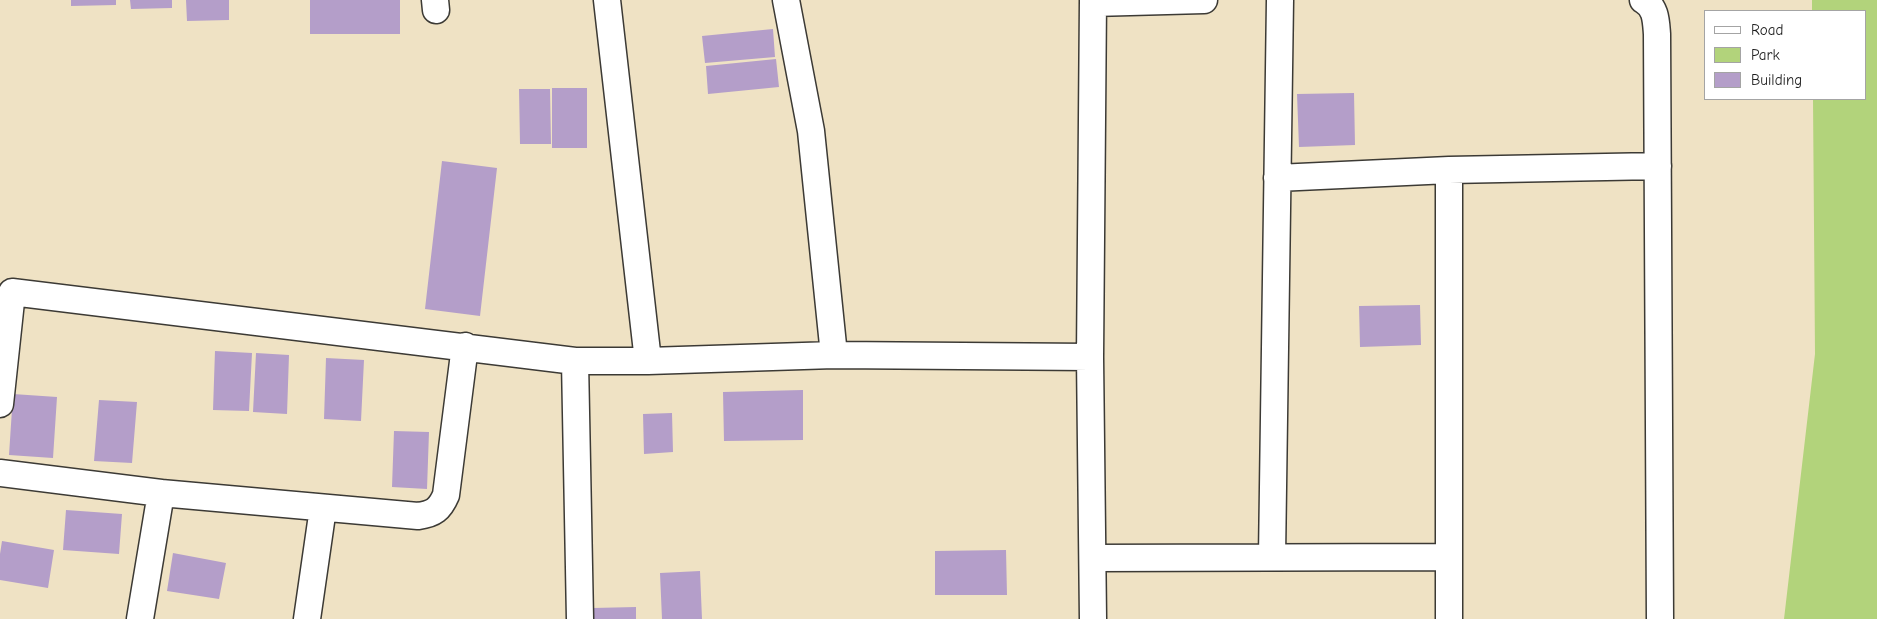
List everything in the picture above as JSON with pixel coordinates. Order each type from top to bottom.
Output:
[{"type":"street","points":[[607,0],[648,361]]},
{"type":"street","points":[[786,0],[811,131],[834,355]]},
{"type":"street","points":[[1093,619],[1090,357],[1092,2],[1204,0]]},
{"type":"street","points":[[1272,558],[1280,0]]},
{"type":"street","points":[[1643,0],[1646,1],[1655,13],[1657,34],[1660,619]]},
{"type":"street","points":[[1276,178],[1449,170],[1658,166]]},
{"type":"street","points":[[1449,170],[1449,619]]},
{"type":"street","points":[[0,404],[12,292],[465,346],[575,361],[648,361],[834,355],[1090,357]]},
{"type":"street","points":[[0,473],[161,493],[323,508],[418,516],[434,513],[446,495],[465,346]]},
{"type":"street","points":[[575,361],[580,619]]},
{"type":"street","points":[[140,619],[161,493]]},
{"type":"street","points":[[307,619],[323,508]]},
{"type":"street","points":[[1093,558],[1448,557]]},
{"type":"green space","points":[[1812,0],[1877,0],[1877,619],[1784,619],[1815,354],[1813,100],[1867,100],[1867,10],[1812,10]]},
{"type":"building","points":[[71,0],[116,0],[116,5],[71,6]]},
{"type":"building","points":[[130,0],[172,0],[172,8],[131,9]]},
{"type":"building","points":[[186,0],[229,0],[229,20],[187,21]]},
{"type":"building","points":[[310,0],[400,0],[400,34],[310,34]]},
{"type":"building","points":[[773,29],[775,57],[705,63],[702,36]]},
{"type":"building","points":[[776,59],[779,87],[708,94],[706,66]]},
{"type":"building","points":[[552,88],[587,88],[587,148],[552,148]]},
{"type":"building","points":[[519,89],[550,89],[551,144],[520,144]]},
{"type":"building","points":[[1354,93],[1355,145],[1299,147],[1297,94]]},
{"type":"building","points":[[442,161],[497,168],[480,316],[425,309]]},
{"type":"building","points":[[1420,305],[1421,345],[1360,347],[1359,306]]},
{"type":"building","points":[[215,351],[252,353],[249,411],[213,410]]},
{"type":"building","points":[[256,353],[289,355],[287,414],[253,412]]},
{"type":"building","points":[[326,358],[364,360],[361,421],[324,419]]},
{"type":"building","points":[[803,390],[803,440],[724,441],[723,392]]},
{"type":"building","points":[[13,394],[57,397],[53,458],[9,455]]},
{"type":"building","points":[[99,400],[137,402],[132,463],[94,461]]},
{"type":"building","points":[[672,413],[673,452],[644,454],[643,414]]},
{"type":"building","points":[[394,431],[429,432],[427,489],[392,487]]},
{"type":"building","points":[[66,510],[122,514],[119,554],[63,550]]},
{"type":"building","points":[[2,541],[54,550],[48,588],[0,580]]},
{"type":"building","points":[[1006,550],[1007,595],[935,595],[935,551]]},
{"type":"building","points":[[173,553],[226,563],[219,599],[167,591]]},
{"type":"building","points":[[700,571],[702,619],[662,619],[660,573]]},
{"type":"building","points":[[636,607],[636,619],[594,619],[593,608]]}]
